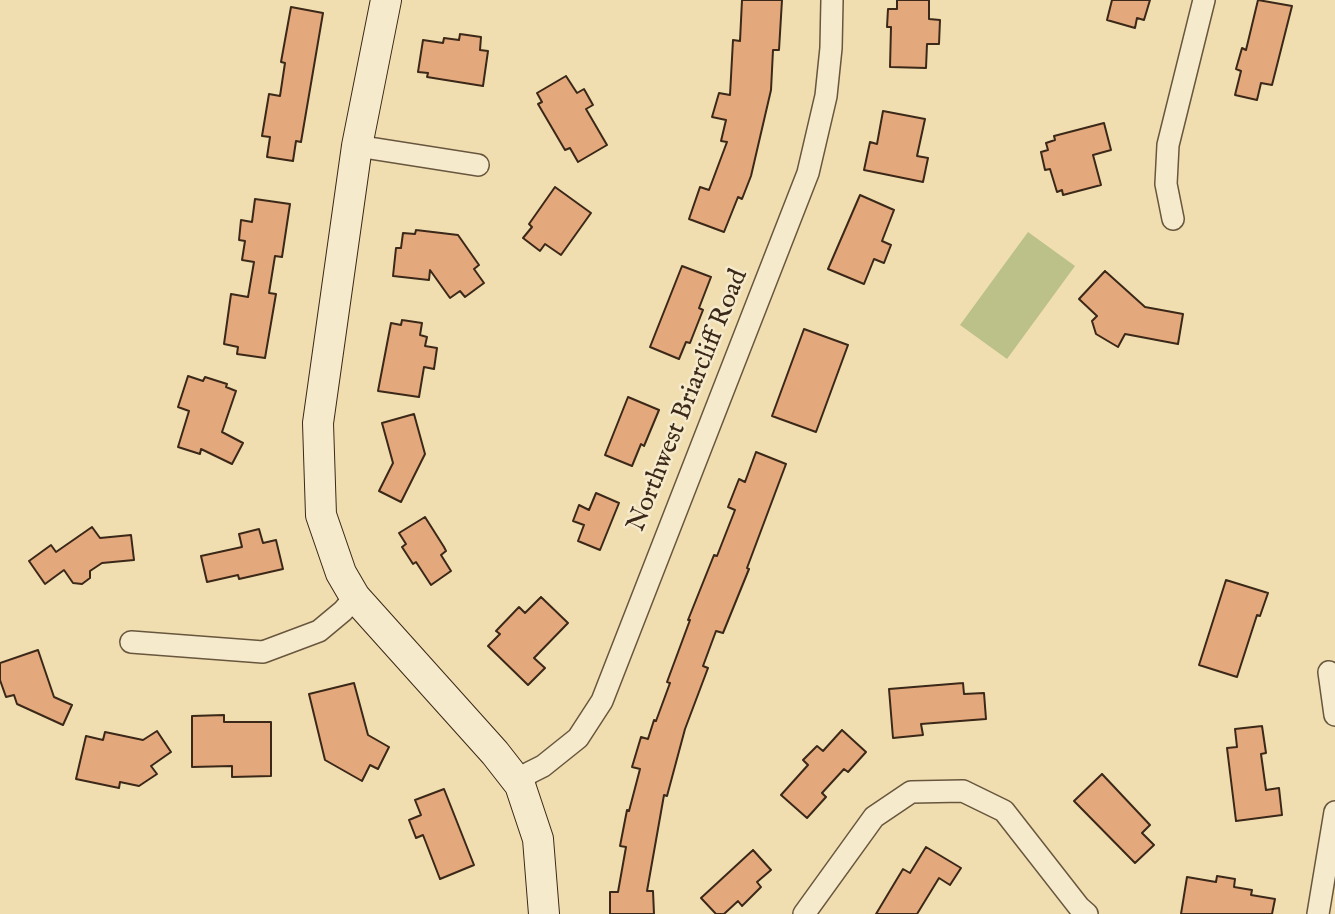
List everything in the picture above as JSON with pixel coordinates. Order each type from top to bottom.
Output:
[{"type":"main road","points":[[386,0],[357,146],[318,423],[321,515],[341,573],[355,597],[495,753],[520,785],[538,839],[544,914]]},
{"type":"street","name":"Northwest Briarcliff Road","points":[[520,785],[529,773],[543,766],[578,738],[602,701],[808,173],[826,96],[832,0]]},
{"type":"street","points":[[1173,219],[1166,184],[1168,145],[1204,0]]},
{"type":"street","points":[[357,146],[478,165]]},
{"type":"street","points":[[131,642],[262,652],[318,631],[343,611],[355,597]]},
{"type":"street","points":[[1329,672],[1335,715]]},
{"type":"street","points":[[804,914],[874,817],[911,792],[963,791],[1004,811],[1087,914]]},
{"type":"street","points":[[1318,914],[1335,812]]},
{"type":"green space","points":[[1028,232],[1075,266],[1007,359],[960,325]]},
{"type":"building","points":[[742,0],[782,0],[779,50],[773,50],[771,90],[751,176],[742,199],[738,197],[724,232],[689,219],[700,187],[709,190],[727,142],[721,141],[726,120],[712,117],[719,93],[730,95],[733,40],[740,41]]},
{"type":"building","points":[[897,0],[929,0],[929,19],[940,20],[939,44],[927,44],[926,68],[890,67],[891,27],[887,27],[888,9],[897,9]]},
{"type":"building","points":[[1112,0],[1150,0],[1144,20],[1137,18],[1135,28],[1107,20]]},
{"type":"building","points":[[1258,0],[1292,6],[1272,85],[1261,83],[1257,100],[1235,95],[1241,71],[1236,69],[1242,48],[1246,50]]},
{"type":"building","points":[[291,7],[323,13],[301,142],[296,141],[293,161],[267,157],[270,137],[262,136],[269,94],[280,96],[285,63],[281,62]]},
{"type":"building","points":[[460,34],[481,37],[480,50],[488,51],[483,86],[427,77],[428,73],[418,72],[423,40],[443,43],[444,38],[459,40]]},
{"type":"building","points":[[566,76],[577,93],[584,89],[593,105],[586,109],[607,145],[578,162],[570,148],[565,150],[538,104],[542,102],[537,93]]},
{"type":"building","points":[[883,111],[925,119],[917,156],[928,158],[923,182],[864,170],[870,142],[877,144]]},
{"type":"building","points":[[1104,123],[1111,150],[1093,155],[1101,185],[1063,195],[1062,190],[1057,192],[1050,169],[1045,170],[1041,152],[1048,150],[1046,143],[1055,140],[1054,136]]},
{"type":"building","points":[[555,187],[591,213],[561,255],[545,244],[540,251],[523,238],[532,227],[529,224]]},
{"type":"building","points":[[860,195],[894,210],[882,241],[891,245],[884,263],[874,259],[864,284],[828,269]]},
{"type":"building","points":[[255,199],[290,204],[282,257],[275,256],[269,293],[276,294],[265,358],[237,354],[238,347],[224,344],[231,294],[248,297],[254,262],[242,260],[245,241],[239,240],[241,220],[252,222]]},
{"type":"building","points":[[416,230],[458,235],[479,265],[474,269],[484,283],[465,297],[460,291],[450,298],[430,270],[429,280],[393,276],[396,248],[401,248],[403,233],[415,234]]},
{"type":"building","points":[[682,266],[711,277],[699,308],[703,310],[690,343],[686,342],[679,359],[650,347]]},
{"type":"building","points":[[1105,271],[1145,307],[1183,314],[1178,344],[1125,334],[1118,347],[1096,334],[1092,321],[1097,316],[1079,299]]},
{"type":"building","points":[[402,320],[422,323],[420,335],[427,337],[425,346],[437,348],[434,369],[424,367],[419,397],[378,391],[391,323],[401,325]]},
{"type":"building","points":[[804,329],[848,345],[816,432],[772,416]]},
{"type":"building","points":[[188,376],[203,381],[205,377],[227,384],[226,387],[236,391],[222,432],[243,443],[232,464],[201,449],[200,454],[178,447],[189,411],[178,407]]},
{"type":"building","points":[[628,397],[659,410],[644,446],[641,444],[632,466],[605,455]]},
{"type":"building","points":[[414,414],[425,454],[401,502],[379,491],[393,463],[382,423]]},
{"type":"building","points":[[756,452],[786,464],[723,633],[716,631],[703,666],[708,668],[685,729],[667,796],[664,795],[647,891],[653,891],[654,914],[610,914],[610,892],[618,892],[626,847],[620,846],[627,810],[629,811],[640,769],[632,767],[641,737],[648,739],[654,720],[656,721],[688,620],[735,510],[728,507],[739,479],[745,482]]},
{"type":"building","points":[[596,493],[619,503],[600,550],[578,541],[584,525],[573,521],[579,505],[589,510]]},
{"type":"building","points":[[425,517],[446,551],[441,555],[451,571],[431,585],[402,547],[406,544],[399,533]]},
{"type":"building","points":[[92,527],[100,538],[131,535],[134,560],[102,563],[90,571],[90,578],[82,584],[73,583],[64,570],[45,584],[29,561],[51,545],[56,552]]},
{"type":"building","points":[[259,529],[263,543],[276,540],[283,569],[239,579],[238,575],[207,582],[201,556],[242,547],[239,534]]},
{"type":"building","points":[[1226,580],[1268,593],[1260,616],[1257,615],[1237,677],[1199,665]]},
{"type":"building","points":[[541,597],[568,623],[534,658],[545,668],[528,685],[488,646],[500,634],[496,631],[519,607],[525,613]]},
{"type":"building","points":[[38,650],[54,697],[72,705],[63,725],[17,704],[14,695],[6,697],[0,680],[0,663]]},
{"type":"building","points":[[354,683],[368,735],[389,747],[378,769],[370,765],[362,781],[325,760],[309,694]]},
{"type":"building","points":[[963,683],[964,694],[984,693],[986,719],[921,724],[923,735],[893,738],[889,689]]},
{"type":"building","points":[[224,715],[224,722],[271,722],[271,776],[232,777],[232,766],[192,767],[192,716]]},
{"type":"building","points":[[1262,726],[1266,753],[1261,754],[1266,790],[1279,788],[1282,815],[1236,821],[1227,748],[1237,747],[1235,729]]},
{"type":"building","points":[[842,730],[866,752],[848,772],[844,769],[822,793],[826,797],[807,818],[781,795],[808,765],[803,760],[817,746],[823,751]]},
{"type":"building","points":[[157,731],[171,752],[151,766],[157,774],[139,786],[120,782],[119,788],[76,779],[86,736],[103,740],[105,732],[143,740]]},
{"type":"building","points":[[1102,774],[1150,825],[1142,833],[1154,845],[1135,863],[1074,801]]},
{"type":"building","points":[[444,789],[474,865],[440,879],[423,835],[416,838],[409,820],[421,815],[415,800]]},
{"type":"building","points":[[926,847],[961,868],[950,885],[939,878],[917,914],[876,914],[903,869],[910,873]]},
{"type":"building","points":[[753,850],[771,870],[757,882],[761,887],[742,906],[738,901],[724,914],[716,914],[701,898]]},
{"type":"building","points":[[1217,876],[1235,879],[1234,887],[1252,890],[1251,895],[1275,899],[1272,914],[1181,914],[1187,877],[1216,882]]}]
